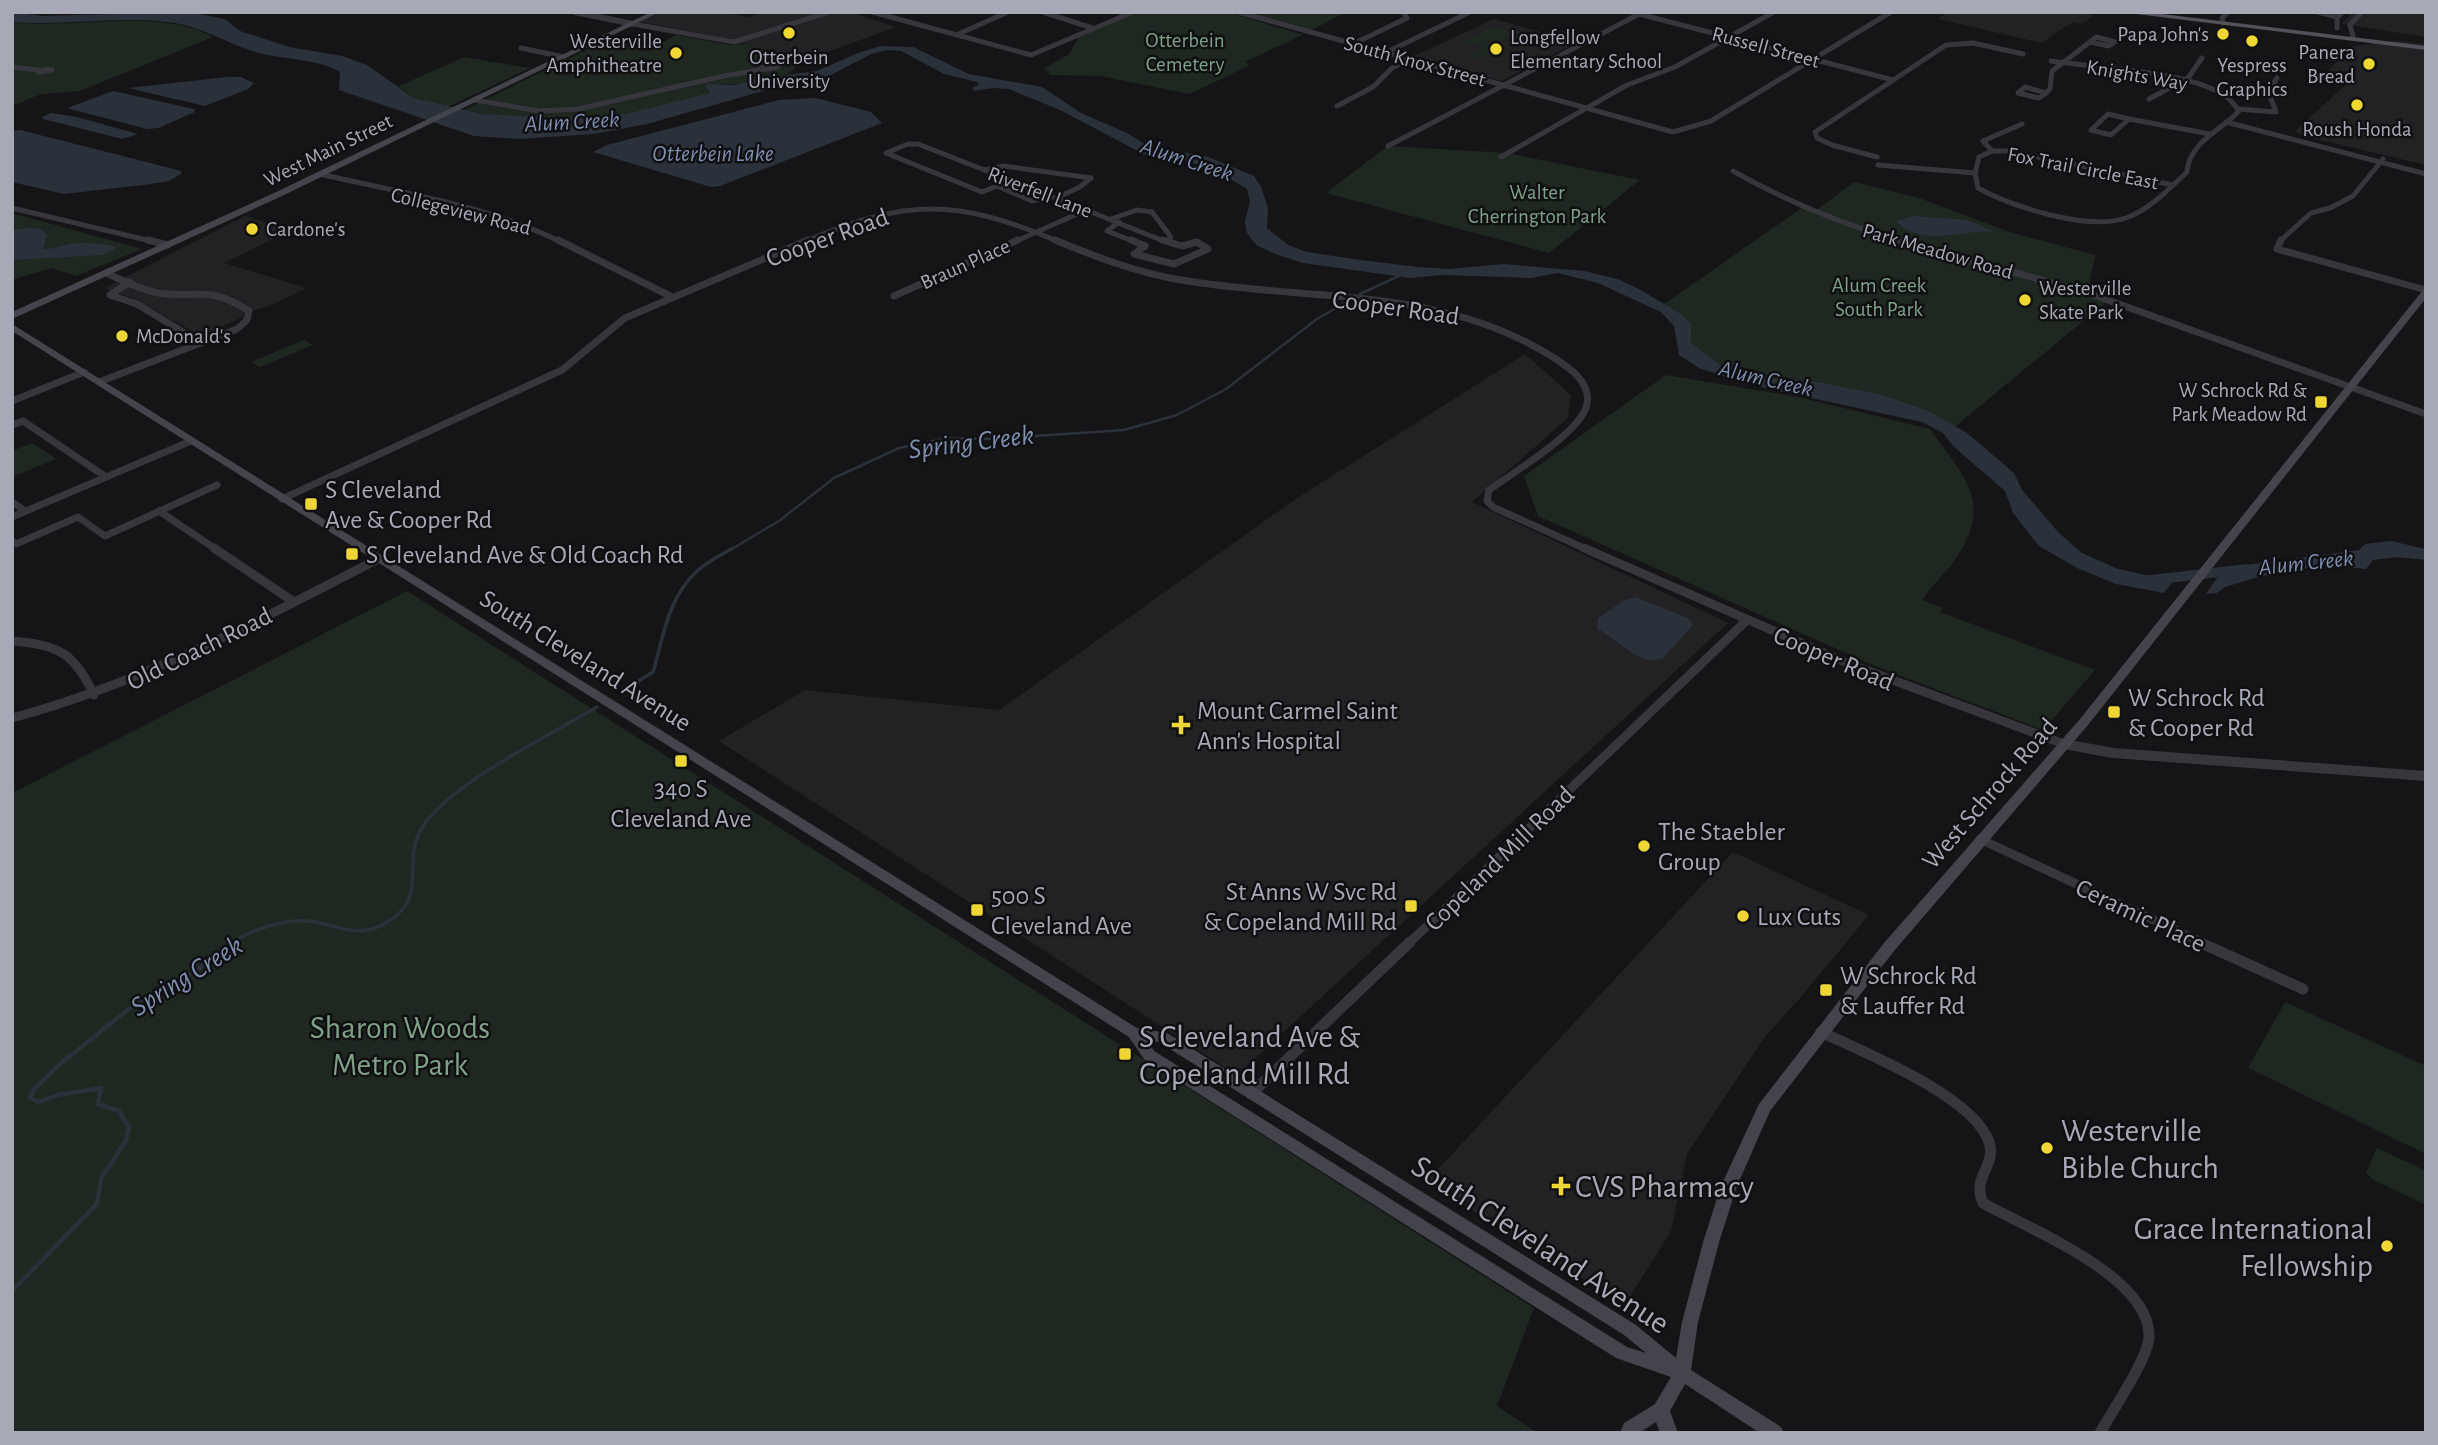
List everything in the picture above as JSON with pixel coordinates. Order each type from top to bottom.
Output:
[{"type":"main road","name":"West Main Street","points":[[12,316],[320,174],[657,12]]},
{"type":"main road","points":[[2124,12],[2426,46]]},
{"type":"main road","points":[[2272,29],[2354,38]]},
{"type":"main road","name":"West Schrock Road","points":[[1682,1373],[1690,1322],[1712,1239],[1729,1186],[1764,1108],[1821,1032],[1980,839],[2064,744],[2225,546],[2426,291]]},
{"type":"main road","name":"South Cleveland Avenue","points":[[12,327],[1134,1033],[1149,1055],[1507,1283],[1622,1353],[1682,1373]]},
{"type":"main road","name":"South Cleveland Avenue","points":[[1134,1033],[1162,1037],[1630,1330],[1682,1373]]},
{"type":"main road","points":[[1629,1433],[1630,1429],[1661,1410],[1682,1373],[1775,1433]]},
{"type":"main road","points":[[1661,1410],[1669,1433]]},
{"type":"street","points":[[575,12],[739,42],[829,12]]},
{"type":"street","points":[[872,12],[1031,55],[1133,12]]},
{"type":"street","points":[[956,35],[1008,12]]},
{"type":"street","points":[[1043,12],[1092,28]]},
{"type":"street","name":"South Knox Street","points":[[1238,12],[1673,132],[1711,121],[1813,59]]},
{"type":"street","points":[[1353,44],[1407,18],[1403,12]]},
{"type":"street","points":[[1387,52],[1470,12]]},
{"type":"street","points":[[1501,157],[1627,85],[1675,68],[1774,12]]},
{"type":"street","points":[[1813,59],[1891,12]]},
{"type":"street","points":[[2222,23],[2222,18],[2228,12]]},
{"type":"street","points":[[2318,12],[2337,17]]},
{"type":"street","points":[[2337,17],[2343,12]]},
{"type":"street","points":[[2354,38],[2350,25],[2362,12]]},
{"type":"street","points":[[1388,146],[1641,13]]},
{"type":"street","name":"Russell Street","points":[[1641,13],[1893,80]]},
{"type":"street","points":[[2337,17],[2337,28]]},
{"type":"street","points":[[1562,34],[1589,41]]},
{"type":"street","points":[[1877,157],[1825,143],[1816,135],[1818,128],[1946,45],[1962,42],[2023,54]]},
{"type":"street","points":[[2046,93],[2050,89],[2050,74],[2090,42]]},
{"type":"street","points":[[521,48],[564,57]]},
{"type":"street","points":[[2149,99],[2184,81],[2202,58]]},
{"type":"street","points":[[1337,106],[1373,87],[1392,68],[1410,59]]},
{"type":"street","name":"Knights Way","points":[[2051,61],[2128,70],[2184,81],[2225,96],[2236,103],[2238,109]]},
{"type":"street","points":[[12,67],[39,71]]},
{"type":"street","points":[[471,101],[539,111],[578,109],[759,70]]},
{"type":"street","points":[[2022,124],[1983,141],[1992,151],[1979,157],[1975,173],[1978,188],[1987,194],[2062,216],[2096,222],[2126,217],[2173,185],[2187,172],[2188,159],[2210,134],[2229,121],[2238,109],[2276,112],[2268,91],[2277,78]]},
{"type":"street","points":[[2129,119],[2111,135],[2091,130],[2108,114],[2210,134]]},
{"type":"street","points":[[2229,121],[2426,171]]},
{"type":"street","name":"Riverfell Lane","points":[[1054,197],[1032,201],[997,186],[982,192],[886,154],[899,147],[918,144],[1119,222],[1181,247],[1197,242],[1208,249],[1174,264],[1137,255],[1135,252],[1145,246],[1107,231],[1119,222]]},
{"type":"street","name":"Fox Trail Circle East","points":[[1992,151],[2027,153],[2173,185]]},
{"type":"street","points":[[2382,161],[2353,196],[2329,208],[2311,213],[2277,244],[2277,249],[2426,291]]},
{"type":"street","points":[[1878,165],[1975,173]]},
{"type":"street","points":[[984,170],[1003,166],[1091,178],[1080,187],[1054,197]]},
{"type":"street","name":"Park Meadow Road","points":[[1733,171],[1766,190],[1861,230],[2073,288],[2426,414]]},
{"type":"street","name":"Collegeview Road","points":[[320,174],[494,215],[531,227],[671,297]]},
{"type":"street","points":[[12,208],[168,245]]},
{"type":"street","name":"Cooper Road","points":[[282,499],[554,374],[576,362],[611,327],[671,297],[844,225],[884,213],[931,209],[964,211],[1010,222],[1102,258],[1180,279],[1265,292],[1361,298],[1426,307],[1473,318],[1526,341],[1573,371],[1588,394],[1588,406],[1583,418],[1572,428],[1489,490],[1487,501],[1493,507],[1900,687],[2064,744],[2113,753],[2426,776]]},
{"type":"street","name":"Braun Place","points":[[894,296],[1086,210]]},
{"type":"street","points":[[1111,219],[1136,210],[1152,212],[1171,237],[1167,241]]},
{"type":"street","points":[[99,382],[237,329],[247,320],[249,311],[223,295],[202,291],[163,293],[106,273]]},
{"type":"street","points":[[130,282],[110,295],[137,304],[201,343]]},
{"type":"street","points":[[12,401],[84,372]]},
{"type":"street","points":[[12,425],[23,421],[106,477]]},
{"type":"street","points":[[12,517],[191,441]]},
{"type":"street","points":[[12,541],[16,544],[79,517],[104,536],[217,485]]},
{"type":"street","points":[[12,502],[25,512]]},
{"type":"street","points":[[159,511],[294,602]]},
{"type":"street","name":"Old Coach Road","points":[[12,718],[129,683],[378,559]]},
{"type":"street","name":"Copeland Mill Road","points":[[1251,1094],[1746,621]]},
{"type":"street","points":[[12,641],[40,644],[66,652],[79,665],[94,695]]},
{"type":"street","name":"Ceramic Place","points":[[1980,839],[2303,989]]},
{"type":"street","points":[[1821,1032],[1948,1098],[1974,1117],[1989,1141],[1990,1165],[1977,1185],[1977,1194],[1983,1203],[2126,1285],[2144,1311],[2149,1337],[2100,1433]]},
{"type":"shaded area","name":"Otterbein University","points":[[661,12],[723,12],[748,17],[763,12],[850,12],[896,27],[800,62],[731,39],[640,22]]},
{"type":"shaded area","points":[[1948,12],[2087,12],[2093,16],[2082,24],[2073,22],[2041,43],[1938,19]]},
{"type":"shaded area","points":[[2353,12],[2426,12],[2426,37],[2342,24]]},
{"type":"shaded area","name":"Longfellow Elementary School","points":[[1494,19],[1578,42],[1501,81],[1414,56]]},
{"type":"shaded area","points":[[2398,41],[2426,44],[2426,165],[2303,136],[2295,131],[2353,78],[2328,71],[2351,46]]},
{"type":"shaded area","points":[[245,216],[291,230],[224,263],[307,288],[272,305],[243,314],[243,317],[201,336],[135,299],[104,288]]},
{"type":"shaded area","name":"Mount Carmel Saint Ann's Hospital","points":[[1525,354],[1571,395],[1568,418],[1472,502],[1728,623],[1237,1075],[719,741],[805,690],[999,710],[1297,498]]},
{"type":"shaded area","points":[[1733,852],[1869,915],[1764,1038],[1687,1154],[1671,1231],[1626,1303],[1525,1246],[1428,1180]]},
{"type":"green space","name":"Otterbein Cemetery","points":[[1139,12],[1228,12],[1303,35],[1244,62],[1250,65],[1190,94],[1100,76],[1050,75],[1045,68],[1069,54],[1080,35]]},
{"type":"green space","points":[[1265,12],[1346,12],[1308,32],[1254,17]]},
{"type":"green space","points":[[125,21],[170,23],[213,37],[80,91],[41,94],[12,106],[12,22],[39,24]]},
{"type":"green space","points":[[1493,27],[1516,33],[1486,48],[1493,51],[1477,59],[1473,58],[1472,52],[1483,47],[1463,42]]},
{"type":"green space","points":[[676,35],[730,45],[747,44],[800,62],[779,79],[755,84],[705,86],[710,93],[620,115],[525,119],[464,110],[615,36],[658,45]]},
{"type":"green space","points":[[464,57],[530,68],[448,107],[414,98],[399,86]]},
{"type":"green space","name":"Walter Cherrington Park","points":[[1388,146],[1507,153],[1640,180],[1549,253],[1326,193]]},
{"type":"green space","name":"Alum Creek South Park","points":[[1854,182],[1922,199],[2010,232],[2095,255],[2088,293],[2109,300],[1952,429],[1715,368],[1684,349],[1680,324],[1660,307],[1803,207],[1814,212]]},
{"type":"green space","points":[[12,213],[142,249],[76,276],[52,268],[12,280]]},
{"type":"green space","points":[[304,340],[313,345],[260,367],[251,362]]},
{"type":"green space","points":[[1666,375],[1798,397],[1930,429],[1969,488],[1973,502],[1973,518],[1969,535],[1959,554],[1922,600],[1943,608],[1940,612],[2095,670],[2043,730],[1880,668],[1538,516],[1524,476]]},
{"type":"green space","points":[[32,443],[56,459],[12,477],[12,451]]},
{"type":"green space","name":"Sharon Woods Metro Park","points":[[407,591],[1534,1308],[1497,1406],[1537,1433],[12,1433],[12,793]]},
{"type":"green space","points":[[2285,1002],[2426,1066],[2426,1154],[2248,1068]]},
{"type":"green space","points":[[2377,1148],[2426,1171],[2426,1205],[2372,1179],[2366,1172]]},
{"type":"water","points":[[12,12],[42,16],[187,12],[225,19],[240,31],[289,47],[342,56],[367,65],[414,98],[482,114],[563,118],[626,114],[710,93],[705,86],[707,84],[733,85],[817,71],[881,46],[913,47],[969,74],[1042,87],[1081,113],[1147,145],[1208,157],[1254,176],[1268,208],[1267,228],[1288,245],[1307,252],[1418,267],[1449,269],[1504,264],[1584,271],[1618,279],[1679,313],[1691,323],[1691,343],[1722,366],[1772,378],[1822,383],[1883,395],[1928,411],[1967,433],[2014,473],[2022,490],[2059,533],[2082,553],[2118,569],[2146,575],[2178,575],[2164,593],[2116,584],[2077,568],[2039,546],[2013,513],[2005,491],[1953,446],[1943,433],[1922,422],[1743,383],[1699,368],[1679,355],[1674,326],[1661,312],[1598,283],[1558,273],[1531,278],[1443,275],[1410,278],[1303,263],[1275,254],[1256,245],[1247,233],[1245,221],[1250,202],[1247,189],[1219,172],[1187,161],[1149,157],[1060,110],[1009,89],[973,91],[973,87],[979,85],[977,82],[944,74],[901,51],[887,50],[871,54],[831,75],[774,88],[647,124],[594,134],[519,139],[474,136],[339,90],[340,72],[332,68],[313,62],[263,54],[180,24],[148,20],[12,22]]},
{"type":"water","points":[[241,77],[254,83],[248,89],[205,106],[128,88]]},
{"type":"water","points":[[113,91],[194,109],[195,112],[158,128],[147,129],[67,108]]},
{"type":"water","name":"Otterbein Lake","points":[[815,98],[871,112],[882,123],[720,186],[711,187],[593,152],[607,145],[779,100]]},
{"type":"water","points":[[51,113],[77,117],[138,134],[122,139],[43,119],[42,117]]},
{"type":"water","points":[[20,130],[181,171],[181,174],[169,181],[64,194],[12,182],[12,131]]},
{"type":"water","points":[[1913,216],[1968,220],[1995,232],[1930,236],[1906,229],[1896,221]]},
{"type":"water","points":[[41,229],[47,235],[43,249],[83,243],[114,246],[115,250],[102,255],[12,260],[12,230]]},
{"type":"water","points":[[2391,541],[2426,549],[2426,560],[2397,557],[2373,560],[2366,569],[2324,565],[2262,576],[2225,587],[2217,593],[2206,594],[2224,568],[2359,550],[2365,544]]},
{"type":"water","points":[[1635,597],[1688,618],[1693,625],[1662,659],[1649,660],[1635,655],[1597,628],[1598,618],[1625,600]]},
{"type":"waterway","points":[[1360,294],[1399,276]]},
{"type":"waterway","name":"Spring Creek","points":[[730,550],[779,521],[834,478],[899,448],[948,438],[989,439],[1124,430],[1177,415],[1226,389],[1317,319],[1350,300]]},
{"type":"waterway","name":"Spring Creek","points":[[621,692],[653,672],[668,619],[687,582],[704,565],[733,548]]},
{"type":"waterway","name":"Alum Creek","points":[[2151,580],[2247,569]]},
{"type":"waterway","name":"Spring Creek","points":[[232,943],[258,930],[289,922],[318,922],[357,931],[378,927],[389,921],[402,910],[409,899],[415,847],[419,832],[429,818],[445,802],[486,772],[597,707]]},
{"type":"waterway","name":"Spring Creek","points":[[12,1291],[97,1204],[101,1179],[126,1140],[129,1127],[119,1111],[98,1104],[101,1088],[58,1095],[38,1102],[30,1098],[34,1089],[59,1065],[135,1004],[174,987],[234,942]]},
{"type":"place","name":"Otterbein University","points":[[789,33]]},
{"type":"place","name":"Papa John's","points":[[2223,34]]},
{"type":"place","name":"Yespress Graphics","points":[[2252,41]]},
{"type":"place","name":"Longfellow Elementary School","points":[[1496,49]]},
{"type":"place","name":"Westerville Amphitheatre","points":[[676,53]]},
{"type":"place","name":"Panera Bread","points":[[2369,64]]},
{"type":"place","name":"Roush Honda","points":[[2357,105]]},
{"type":"place","name":"Cardone's","points":[[252,229]]},
{"type":"place","name":"Westerville Skate Park","points":[[2025,300]]},
{"type":"place","name":"McDonald's","points":[[122,336]]},
{"type":"place","name":"W Schrock Rd & Park Meadow Rd","points":[[2321,402]]},
{"type":"place","name":"S Cleveland Ave & Cooper Rd","points":[[311,504]]},
{"type":"place","name":"S Cleveland Ave & Old Coach Rd","points":[[352,554]]},
{"type":"place","name":"W Schrock Rd & Cooper Rd","points":[[2114,712]]},
{"type":"place","name":"Mount Carmel Saint Ann's Hospital","points":[[1181,725]]},
{"type":"place","name":"340 S Cleveland Ave","points":[[681,761]]},
{"type":"place","name":"The Staebler Group","points":[[1644,846]]},
{"type":"place","name":"St Anns W Svc Rd & Copeland Mill Rd","points":[[1411,906]]},
{"type":"place","name":"500 S Cleveland Ave","points":[[977,910]]},
{"type":"place","name":"Lux Cuts","points":[[1743,916]]},
{"type":"place","name":"W Schrock Rd & Lauffer Rd","points":[[1826,990]]},
{"type":"place","name":"S Cleveland Ave & Copeland Mill Rd","points":[[1125,1054]]},
{"type":"place","name":"Westerville Bible Church","points":[[2047,1148]]},
{"type":"place","name":"CVS Pharmacy","points":[[1561,1186]]},
{"type":"place","name":"Grace International Fellowship","points":[[2387,1246]]}]
